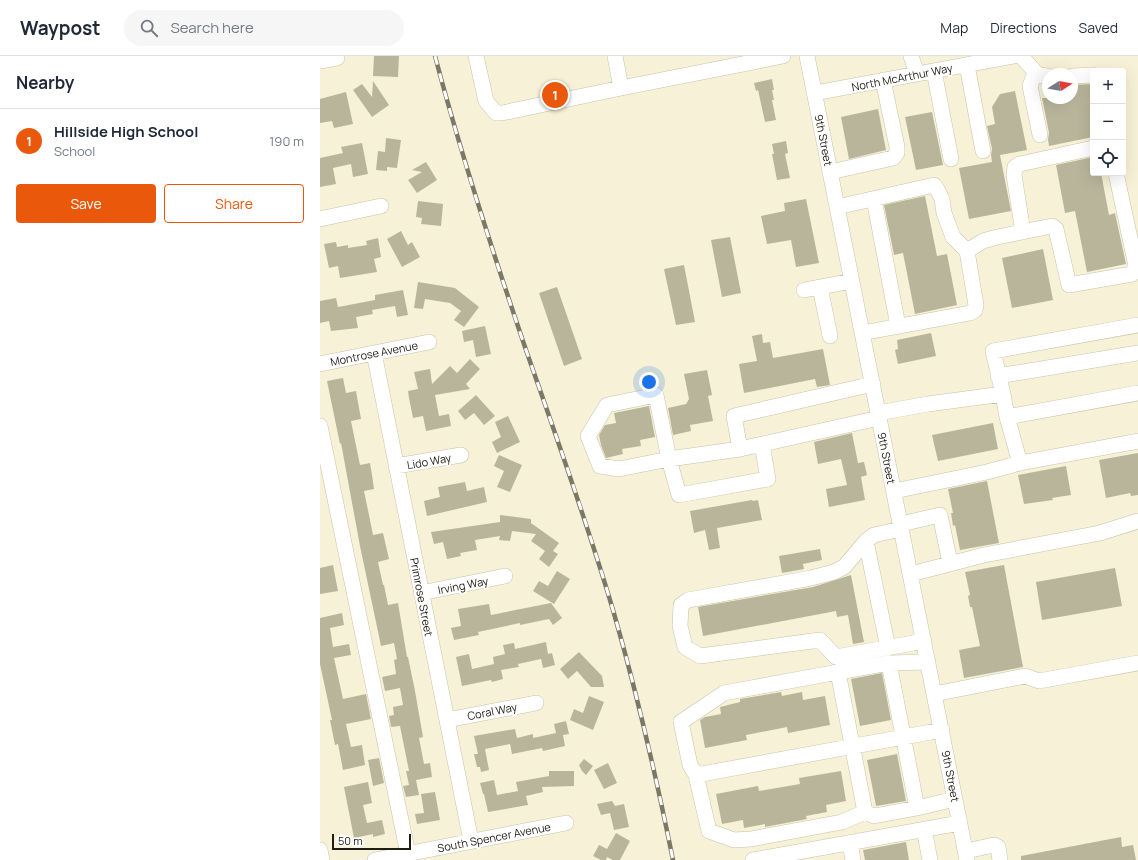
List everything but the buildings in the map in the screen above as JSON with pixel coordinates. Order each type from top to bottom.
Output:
[{"type":"street","points":[[476,56],[486,101],[496,113],[783,56]]},
{"type":"street","points":[[614,56],[621,88]]},
{"type":"street","name":"9th Street","points":[[807,56],[967,855]]},
{"type":"street","points":[[911,56],[917,74]]},
{"type":"street","points":[[1013,56],[1042,74]]},
{"type":"street","name":"North McArthur Way","points":[[815,93],[917,74],[943,65],[967,65],[1013,56]]},
{"type":"street","points":[[320,61],[337,58]]},
{"type":"street","points":[[943,65],[951,159]]},
{"type":"street","points":[[967,65],[983,151]]},
{"type":"street","points":[[1040,135],[1030,86],[1033,78],[1042,75]]},
{"type":"street","points":[[1078,76],[1090,75]]},
{"type":"street","points":[[830,172],[893,158],[897,153],[883,80]]},
{"type":"street","points":[[1023,232],[1014,175],[1015,167],[1020,164],[1090,149]]},
{"type":"street","points":[[967,251],[984,241],[996,237],[1052,226],[1056,229],[1068,285],[1132,274],[1136,266],[1117,176]]},
{"type":"street","points":[[837,207],[934,185],[939,193],[944,213],[953,237],[967,251],[976,305],[975,310],[970,313],[862,333]]},
{"type":"street","points":[[874,199],[898,326]]},
{"type":"street","points":[[320,219],[381,206]]},
{"type":"street","points":[[804,290],[852,281]]},
{"type":"street","points":[[820,287],[830,336]]},
{"type":"street","points":[[1020,463],[1007,417],[992,351],[1138,325]]},
{"type":"street","name":"Montrose Avenue","points":[[320,364],[429,342]]},
{"type":"street","name":"Primrose Street","points":[[374,353],[471,841]]},
{"type":"street","points":[[998,376],[1138,353]]},
{"type":"street","points":[[740,448],[734,416],[873,384]]},
{"type":"street","points":[[1007,417],[1138,393]]},
{"type":"street","points":[[762,444],[768,480],[679,495],[669,459],[656,395],[608,405],[588,436],[600,466],[619,469],[669,459],[762,444],[928,404],[1003,394]]},
{"type":"street","points":[[320,426],[408,854]]},
{"type":"street","points":[[894,491],[987,472],[1020,463],[1138,441]]},
{"type":"street","name":"Lido Way","points":[[396,466],[461,455]]},
{"type":"street","points":[[924,641],[836,657],[820,640],[700,656],[685,647],[680,626],[681,605],[688,600],[810,578],[834,572],[844,568],[866,541],[874,535],[940,515],[950,563]]},
{"type":"street","points":[[911,574],[984,555],[1100,533],[1138,521]]},
{"type":"street","points":[[866,541],[888,648]]},
{"type":"street","name":"Irving Way","points":[[422,593],[505,576]]},
{"type":"street","points":[[928,662],[889,663],[724,693],[682,722],[690,765],[696,775],[709,831],[734,840],[751,839],[842,822],[865,812],[874,816],[955,799]]},
{"type":"street","points":[[889,663],[917,808]]},
{"type":"street","points":[[934,694],[1025,676],[1039,681],[1138,663]]},
{"type":"street","points":[[838,672],[865,812]]},
{"type":"street","name":"Coral Way","points":[[447,720],[536,703]]},
{"type":"street","points":[[696,775],[942,730]]},
{"type":"street","name":"South Spencer Avenue","points":[[375,860],[566,823]]},
{"type":"street","points":[[753,860],[960,823]]},
{"type":"street","points":[[924,829],[930,860]]},
{"type":"street","points":[[850,843],[853,860]]},
{"type":"street","points":[[967,855],[994,845],[998,847],[1000,860]]},
{"type":"street","points":[[320,850],[322,860]]},
{"type":"railway","points":[[435,56],[490,240],[582,512],[613,610],[646,735],[673,860]]},
{"type":"place","name":"Hillside High School","points":[[555,95]]}]
